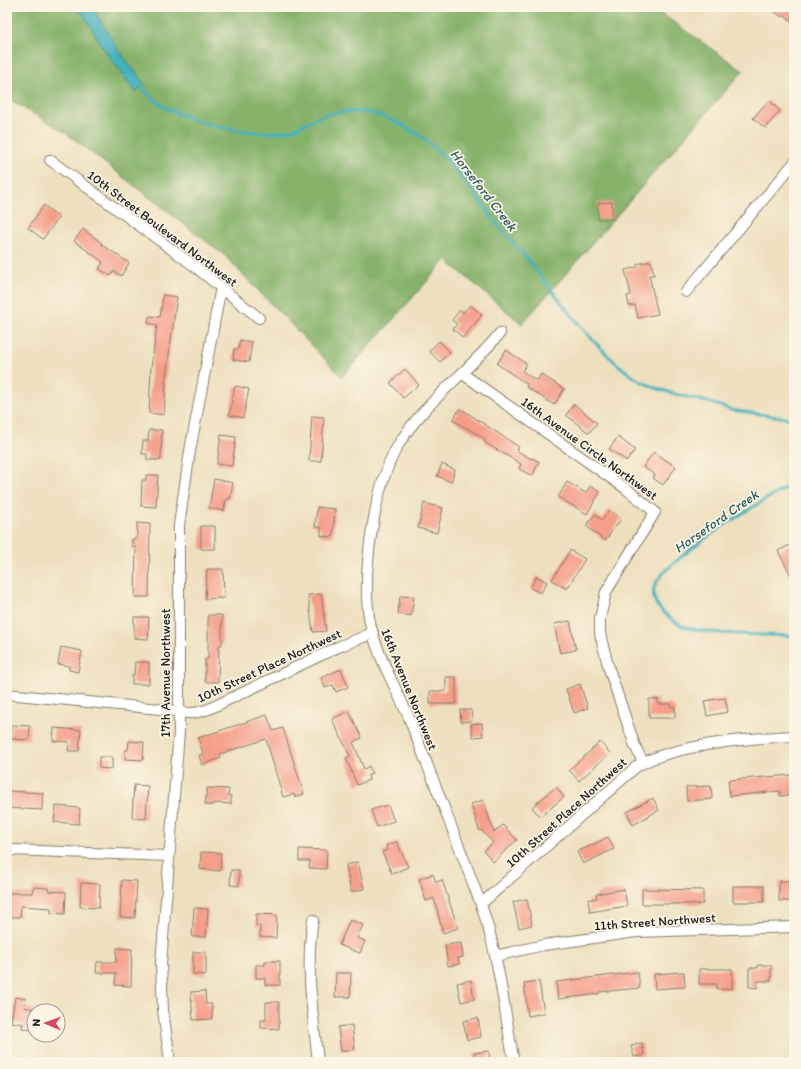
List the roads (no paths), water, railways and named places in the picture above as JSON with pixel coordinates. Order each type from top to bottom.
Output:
[{"type":"street","name":"10th Street Boulevard Northwest","points":[[50,160],[221,287],[259,318]]},
{"type":"street","points":[[686,292],[794,163]]},
{"type":"street","name":"17th Avenue Northwest","points":[[170,1062],[163,1010],[161,964],[176,776],[178,712],[179,525],[190,451],[221,287]]},
{"type":"street","name":"16th Avenue Northwest","points":[[500,333],[463,374],[412,424],[396,450],[384,478],[371,538],[366,575],[369,617],[373,633],[430,770],[481,904],[495,956],[514,1062]]},
{"type":"street","name":"16th Avenue Circle Northwest","points":[[463,374],[625,488],[655,512],[606,592],[600,618],[600,634],[609,669],[635,746],[643,762]]},
{"type":"street","name":"10th Street Place Northwest","points":[[7,694],[186,714],[209,709],[338,647],[373,633]]},
{"type":"street","name":"10th Street Place Northwest","points":[[481,904],[643,762],[703,746],[794,736]]},
{"type":"street","points":[[12,850],[169,856]]},
{"type":"street","points":[[314,920],[311,935],[310,970],[318,1062]]},
{"type":"street","name":"11th Street Northwest","points":[[495,956],[544,945],[636,932],[794,926]]},
{"type":"water","points":[[75,7],[92,7],[119,51],[144,83],[136,93],[101,45],[84,15]]},
{"type":"waterway","name":"Horseford Creek","points":[[140,83],[150,96],[165,107],[206,124],[229,129],[251,132],[287,131],[326,115],[345,112],[364,112],[374,114],[409,128],[438,150],[450,163],[580,325],[605,352],[631,375],[642,382],[667,392],[718,405],[731,410],[794,419]]},
{"type":"waterway","name":"Horseford Creek","points":[[794,482],[714,532],[693,547],[661,576],[655,585],[653,592],[654,600],[660,609],[674,622],[688,628],[727,634],[794,636]]}]
